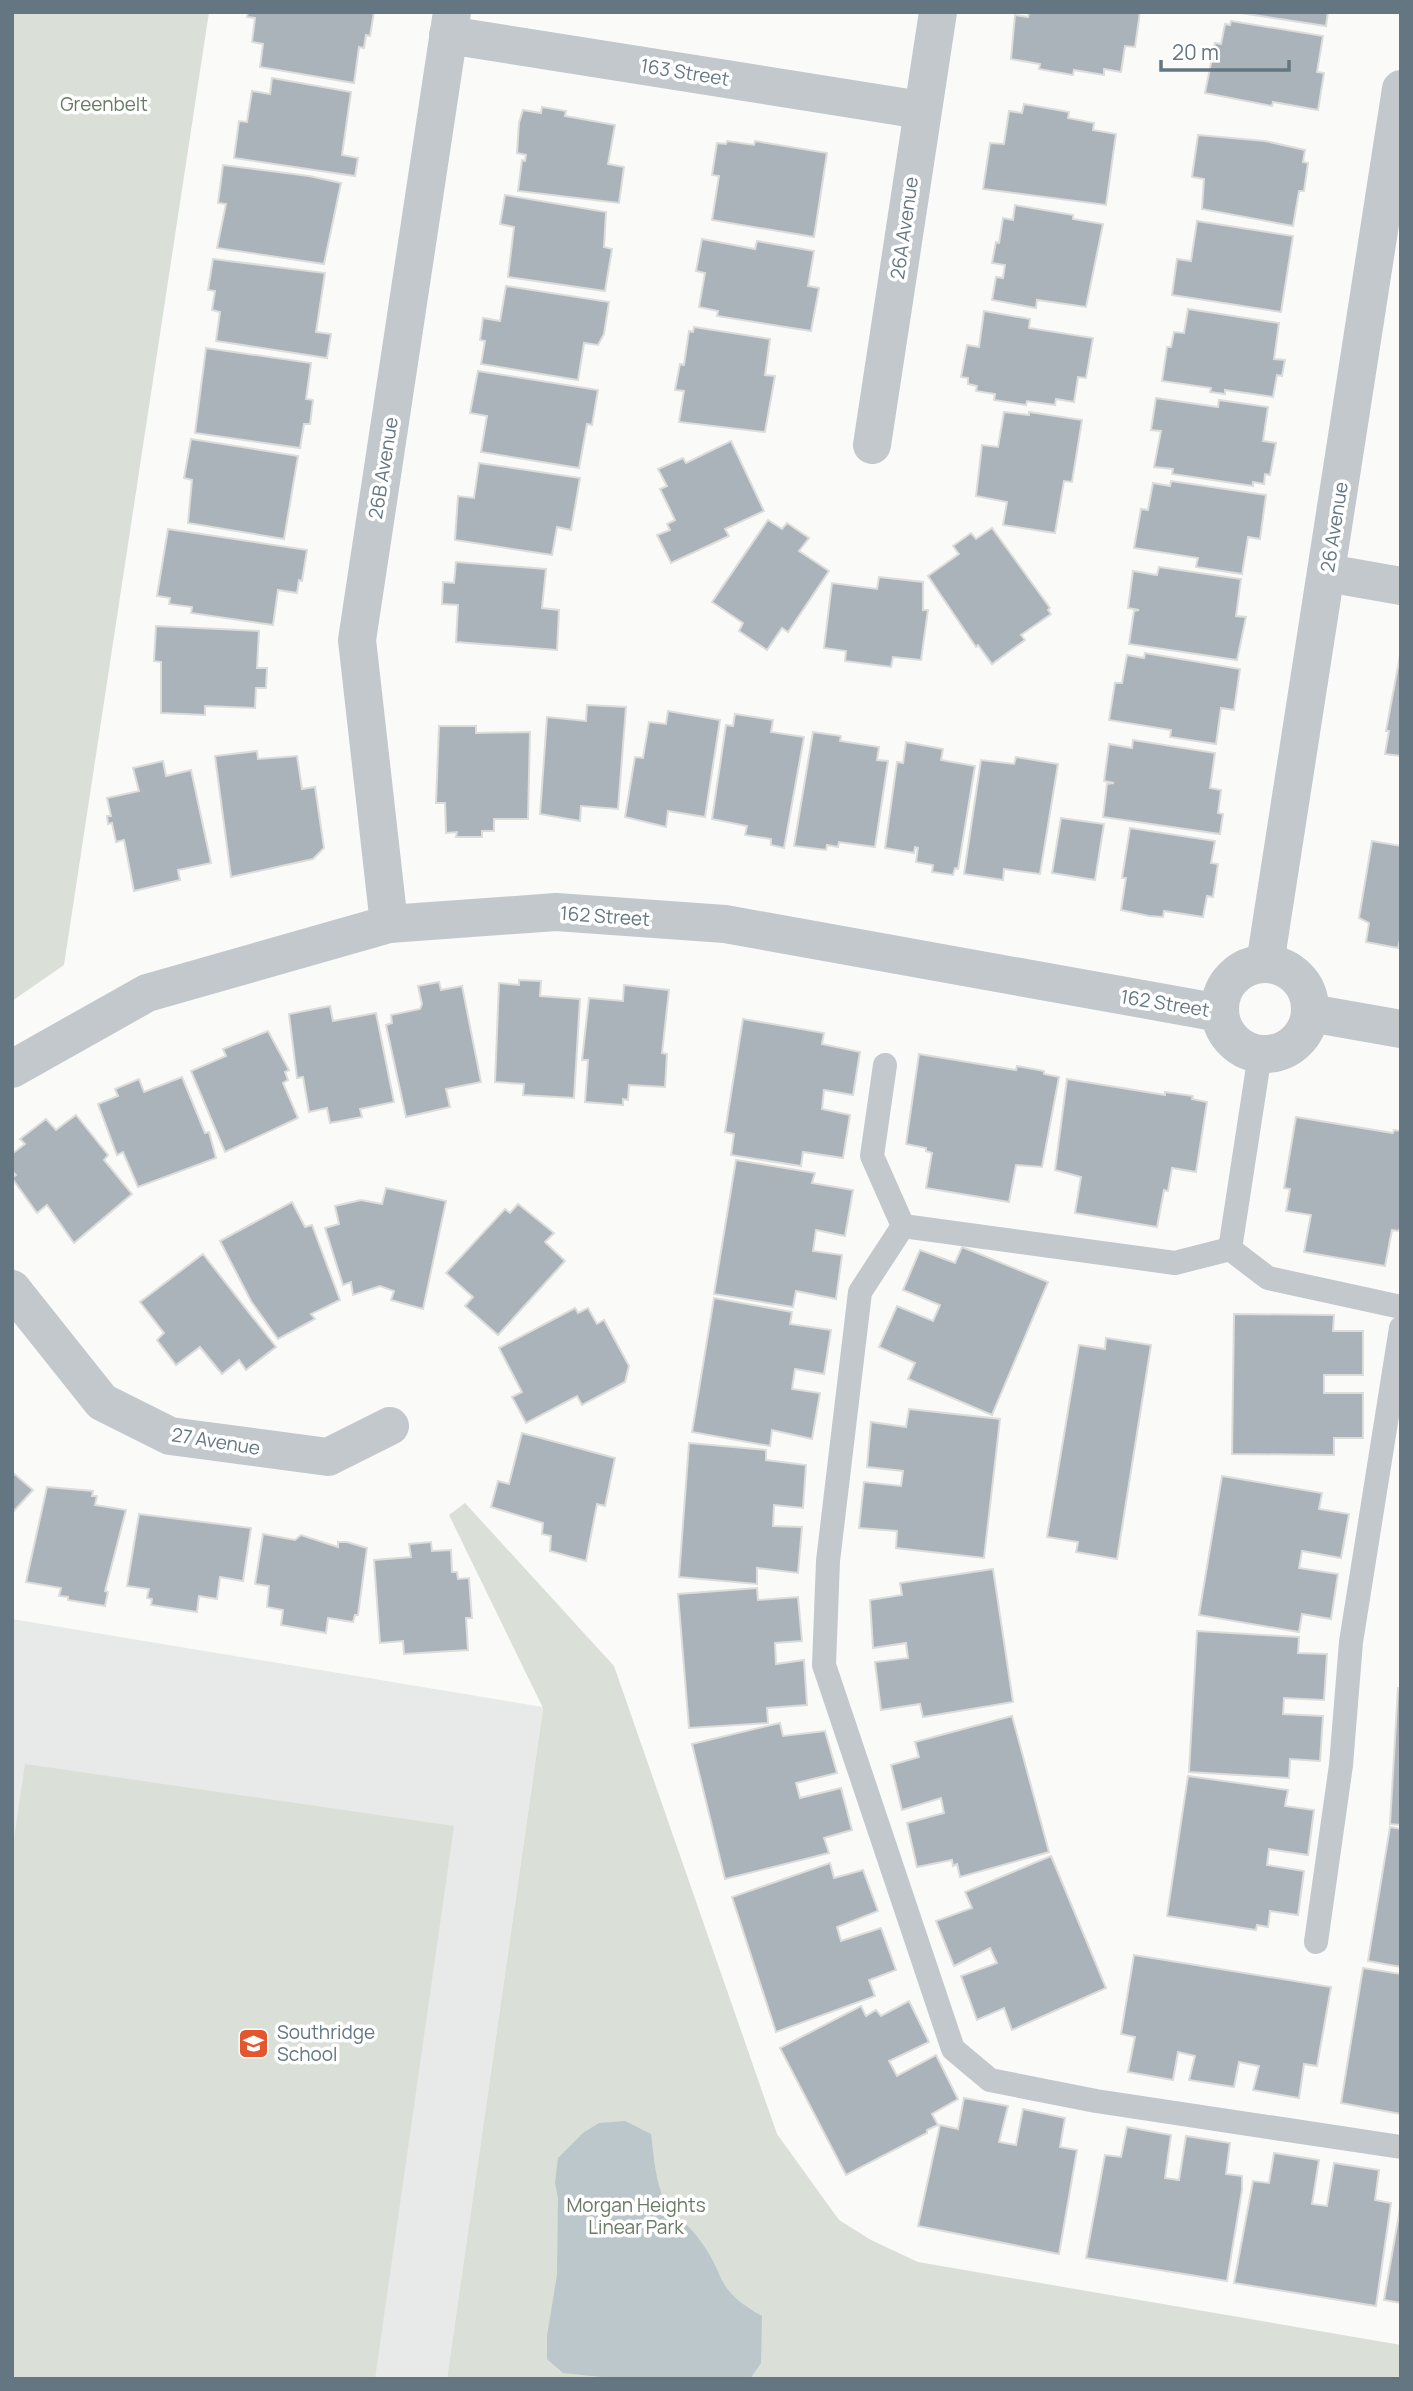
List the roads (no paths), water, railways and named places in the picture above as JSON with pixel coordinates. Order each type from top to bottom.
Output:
[{"type":"street","name":"26A Avenue","points":[[872,445],[938,12]]},
{"type":"street","name":"163 Street","points":[[450,23],[921,110]]},
{"type":"street","name":"26B Avenue","points":[[389,924],[358,640],[450,23]]},
{"type":"street","name":"26 Avenue","points":[[1265,964],[1397,138],[1401,89]]},
{"type":"street","points":[[1327,573],[1401,586]]},
{"type":"street","name":"162 Street","points":[[12,1069],[147,993],[389,924],[556,912],[725,924],[1220,1013]]},
{"type":"street","points":[[1265,964],[1280,966],[1303,984],[1310,1013],[1307,1027],[1288,1048],[1260,1054],[1245,1049],[1233,1040],[1220,1013],[1228,984],[1244,970],[1265,964]]},
{"type":"street","points":[[1310,1013],[1401,1029]]},
{"type":"street","name":"27 Avenue","points":[[12,1289],[102,1402],[170,1436],[328,1457],[390,1426]]},
{"type":"lane","points":[[1230,1249],[1260,1054]]},
{"type":"lane","points":[[885,1065],[872,1156],[902,1226]]},
{"type":"lane","points":[[902,1226],[1175,1264],[1230,1249]]},
{"type":"lane","points":[[902,1226],[860,1292],[828,1561],[824,1665],[953,2049],[990,2080],[1096,2101],[1401,2147]]},
{"type":"lane","points":[[1230,1249],[1268,1278],[1401,1307]]},
{"type":"lane","points":[[1316,1942],[1341,1765],[1351,1642],[1401,1328]]},
{"type":"place","name":"Southridge School","points":[[254,2043]]},
{"type":"park label","name":"Greenbelt","points":[[104,104]]},
{"type":"park label","name":"Morgan Heights Linear Park","points":[[636,2216]]}]
